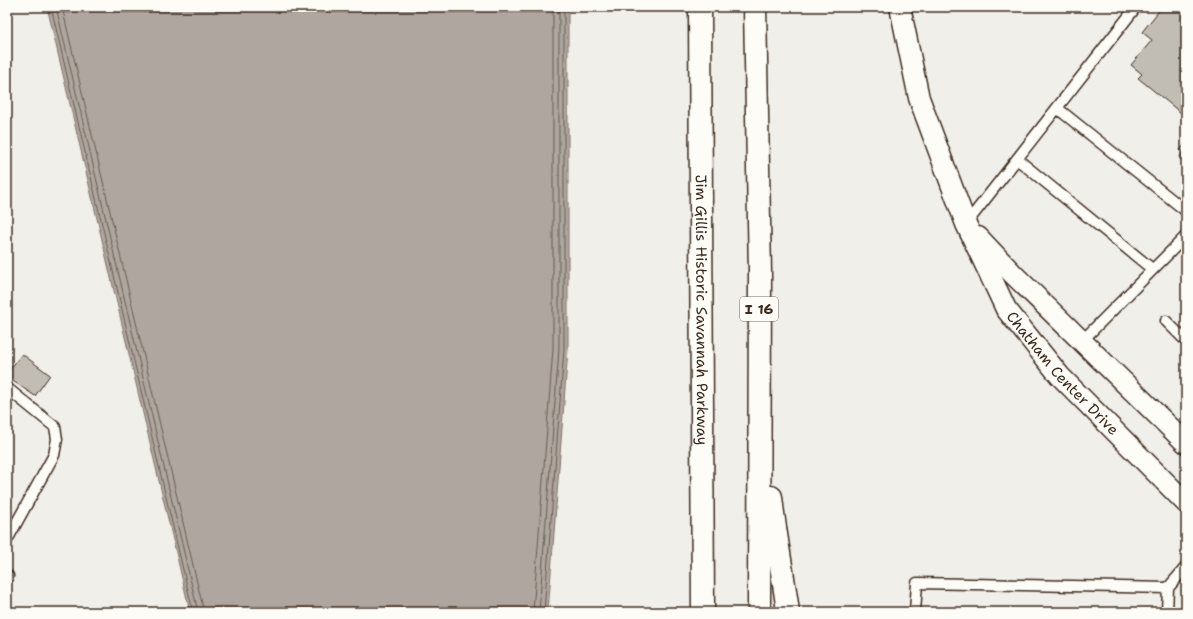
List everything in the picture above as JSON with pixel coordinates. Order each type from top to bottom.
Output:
[{"type":"highway","name":"Jim Gillis Historic Savannah Parkway","points":[[700,7],[703,612]]},
{"type":"highway","name":"I 16","points":[[755,7],[760,273],[759,612]]},
{"type":"highway","points":[[759,367],[775,532],[788,612]]},
{"type":"street","name":"Chatham Center Drive","points":[[900,7],[919,98],[966,224],[1006,310],[1060,376],[1186,503]]},
{"type":"street","name":"Chatham Center Drive","points":[[966,224],[1014,274],[1186,443]]},
{"type":"lane","points":[[966,224],[1136,7]]},
{"type":"lane","points":[[1057,108],[1186,211]]},
{"type":"lane","points":[[1017,159],[1152,269]]},
{"type":"lane","points":[[1082,341],[1186,236]]},
{"type":"lane","points":[[1166,321],[1186,341]]},
{"type":"lane","points":[[7,388],[55,427],[57,440],[54,455],[7,540]]},
{"type":"lane","points":[[1167,612],[1168,588],[1186,567]]},
{"type":"lane","points":[[915,612],[917,583],[1168,588]]},
{"type":"water","points":[[47,7],[568,7],[568,349],[548,612],[190,612]]},
{"type":"building","points":[[1162,7],[1186,7],[1186,117],[1138,78],[1142,74],[1131,65],[1152,40],[1142,32]]},
{"type":"building","points":[[1186,143],[1186,163],[1179,158],[1184,152],[1180,150]]},
{"type":"building","points":[[22,354],[50,375],[35,396],[7,377],[7,373]]},
{"type":"building","points":[[1083,610],[1083,612],[1058,612],[1058,611]]}]
